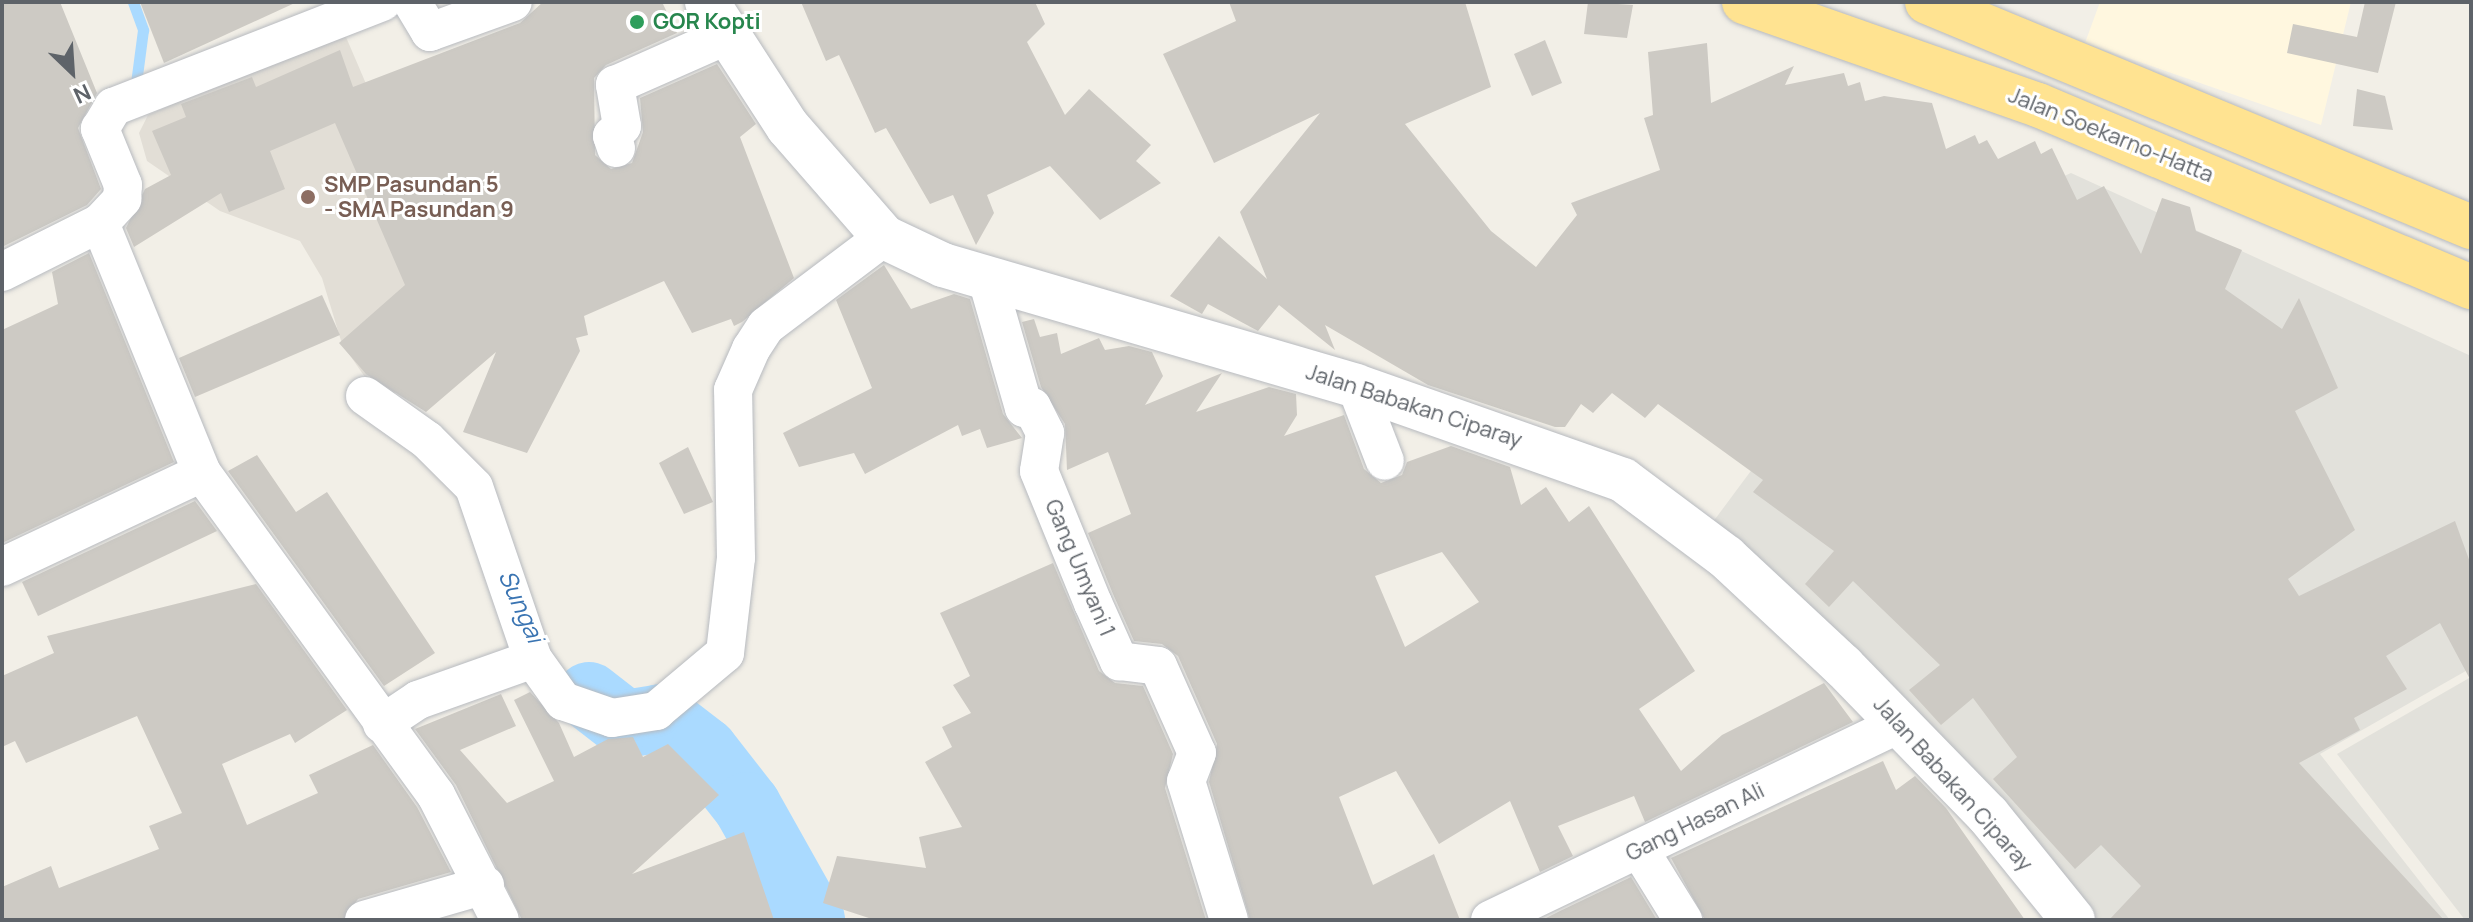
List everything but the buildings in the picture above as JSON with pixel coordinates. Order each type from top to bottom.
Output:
[{"type":"highway","name":"Jalan Soekarno-Hatta","points":[[1744,2],[2038,105],[2471,287]]},
{"type":"highway","points":[[1927,2],[2471,227]]},
{"type":"street","points":[[2,272],[100,223],[124,192],[100,129],[113,107],[382,2]]},
{"type":"street","points":[[412,2],[430,32],[513,2]]},
{"type":"street","points":[[616,148],[612,136],[622,126],[615,85],[718,19]]},
{"type":"street","name":"Jalan Babakan Ciparay","points":[[718,19],[830,181],[884,237],[987,279],[1356,386],[1623,480],[1736,566],[1900,724],[2073,920]]},
{"type":"street","points":[[100,223],[202,473],[436,795],[485,885],[500,920]]},
{"type":"street","points":[[365,396],[427,440],[474,487],[533,659],[563,701],[612,718],[656,711],[717,667],[725,653],[736,558],[733,390],[766,326],[884,237]]},
{"type":"street","name":"Gang Umyani 1","points":[[987,279],[1024,408],[1032,407],[1045,433],[1039,471],[1093,603],[1119,661],[1158,666],[1197,753],[1186,781],[1229,920]]},
{"type":"street","points":[[1356,386],[1385,461]]},
{"type":"street","points":[[2,567],[202,473]]},
{"type":"street","points":[[382,724],[418,700],[533,659]]},
{"type":"street","name":"Gang Hasan Ali","points":[[1490,920],[1528,912],[1639,849],[1900,724]]},
{"type":"street","points":[[1639,849],[1683,920]]},
{"type":"street","points":[[364,920],[485,885]]},
{"type":"shaded area","points":[[2100,2],[2351,2],[2321,125],[2085,43]]},
{"type":"shaded area","name":"SMP Pasundan 5 - SMA Pasundan 9","points":[[343,30],[456,294],[409,380],[383,403],[342,344],[322,278],[300,241],[220,211],[147,161],[139,133],[148,115]]},
{"type":"shaded area","points":[[2071,173],[2471,356],[2471,668],[2320,754],[2450,920],[2079,920],[1704,534],[1826,370],[1979,213]]},
{"type":"shaded area","points":[[2471,677],[2471,920],[2465,920],[2337,754]]},
{"type":"waterway","points":[[133,2],[143,30],[135,91]]},
{"type":"waterway","points":[[589,696],[625,724],[661,718],[704,751],[747,806],[811,920]]},
{"type":"place","name":"GOR Kopti","points":[[637,22]]},
{"type":"place","name":"SMP Pasundan 5 - SMA Pasundan 9","points":[[308,197]]},
{"type":"water label","name":"Sungai","points":[[522,606]]}]
